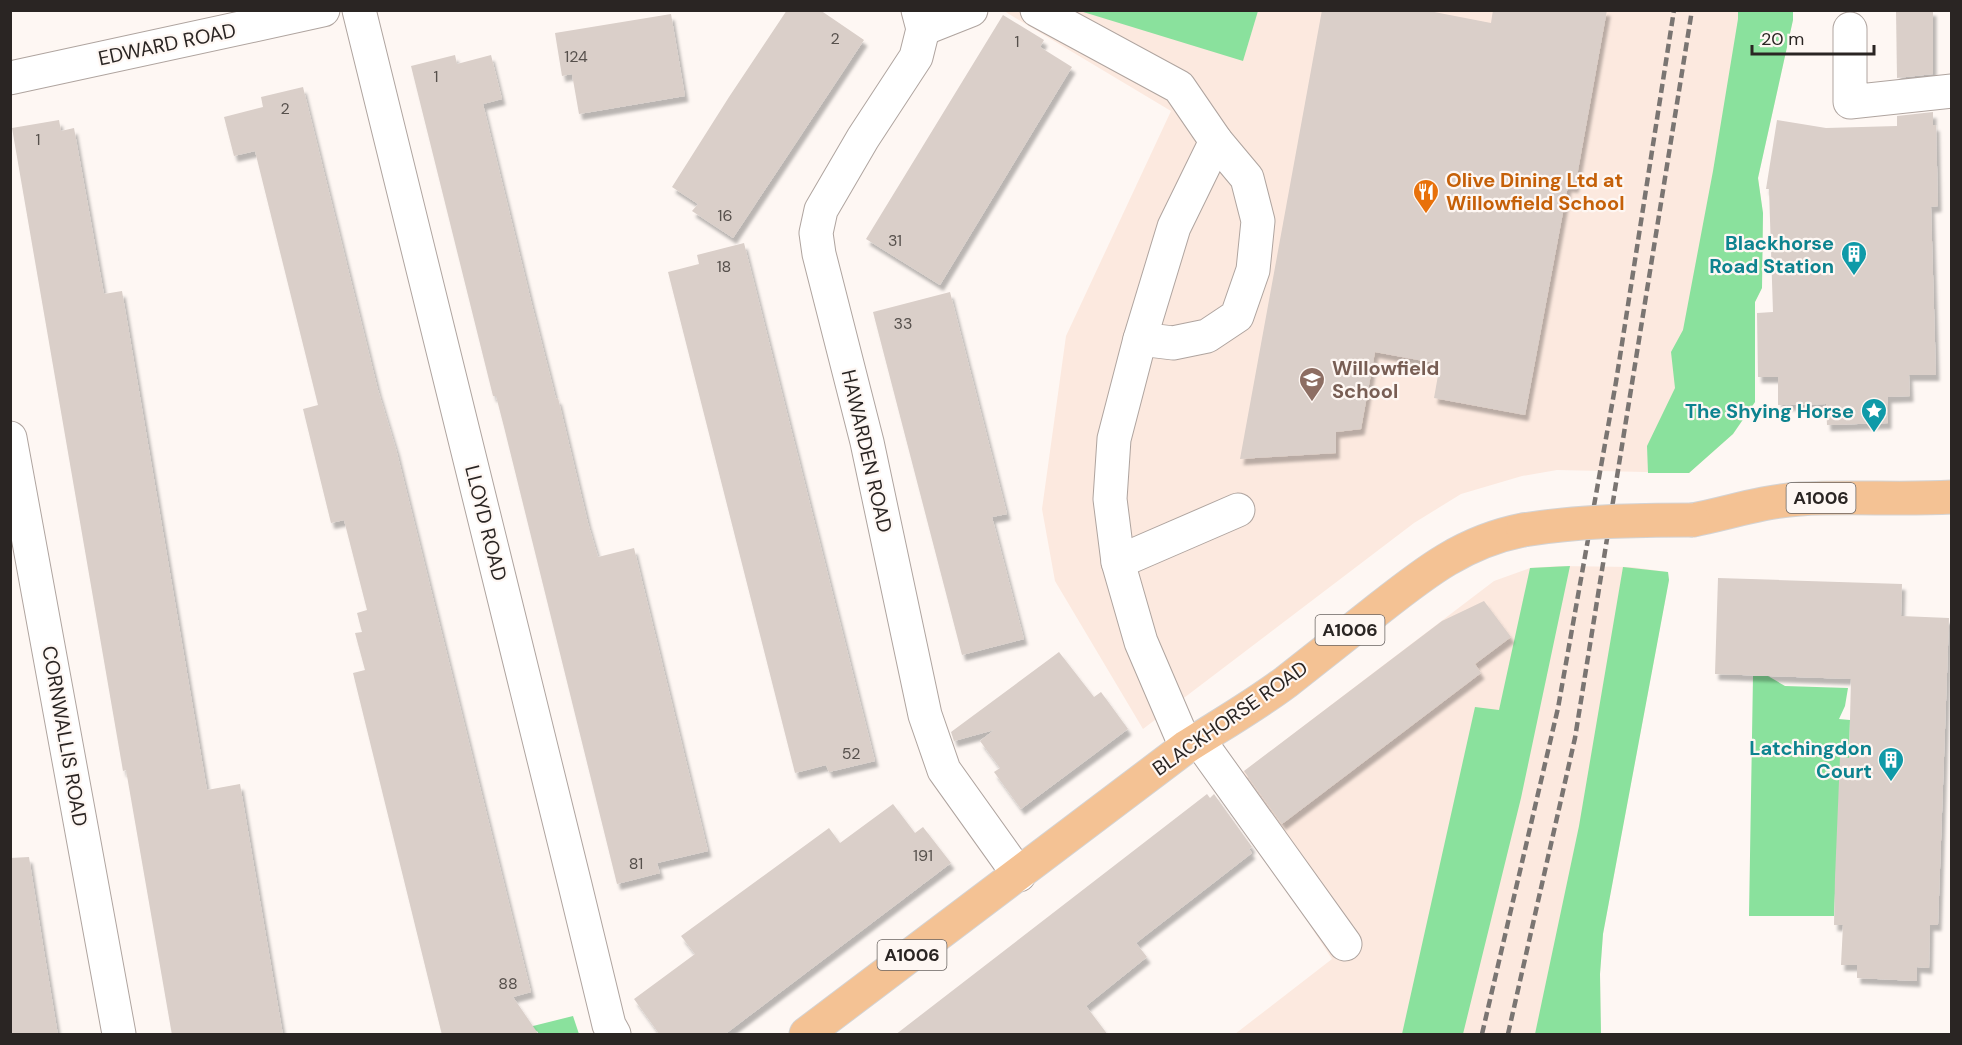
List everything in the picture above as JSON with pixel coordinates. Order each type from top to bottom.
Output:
[{"type":"main road","name":"BLACKHORSE ROAD","points":[[806,1035],[1192,743],[1242,713],[1419,577],[1467,547],[1499,535],[1567,524],[1693,520],[1798,499],[1952,498]]},
{"type":"street","name":"EDWARD ROAD","points":[[10,78],[323,10]]},
{"type":"street","name":"LLOYD ROAD","points":[[359,10],[593,962],[609,1025],[614,1035]]},
{"type":"street","points":[[921,20],[971,10]]},
{"type":"street","points":[[1037,10],[1179,87],[1216,141],[1248,178],[1258,221],[1254,270],[1237,316],[1207,336],[1173,343],[1140,339]]},
{"type":"street","name":"HAWARDEN ROAD","points":[[921,20],[916,57],[863,138],[821,210],[816,233],[819,254],[867,442],[925,715],[944,770],[1019,875]]},
{"type":"street","points":[[1850,29],[1850,102],[1952,91]]},
{"type":"street","points":[[1216,141],[1174,227],[1140,339],[1114,440],[1110,499],[1118,562],[1141,642],[1192,743],[1345,944]]},
{"type":"street","name":"CORNWALLIS ROAD","points":[[10,438],[119,1035]]},
{"type":"street","points":[[1118,562],[1238,510]]},
{"type":"shaded area","name":"Willowfield School","points":[[1004,11],[1793,11],[1793,20],[1758,178],[1763,213],[1762,288],[1755,302],[1755,402],[1733,434],[1689,473],[1557,470],[1522,476],[1461,494],[1414,523],[1143,729],[1055,581],[1042,509],[1066,336],[1171,111]]},
{"type":"shaded area","points":[[1632,567],[1668,572],[1669,580],[1603,934],[1600,974],[1601,1034],[1235,1034],[1332,959],[1220,788],[1494,581],[1530,568]]},
{"type":"green space","points":[[1258,10],[1243,61],[1080,11]]},
{"type":"green space","points":[[1738,11],[1793,11],[1793,20],[1758,178],[1763,213],[1762,288],[1755,302],[1755,402],[1733,434],[1689,473],[1648,473],[1647,446],[1675,388],[1671,352],[1683,330],[1713,171]]},
{"type":"green space","points":[[1570,566],[1521,798],[1463,1034],[1402,1034],[1475,707],[1499,710],[1530,568]]},
{"type":"green space","points":[[1623,567],[1668,572],[1669,580],[1603,934],[1600,974],[1601,1034],[1535,1034],[1579,826]]},
{"type":"green space","points":[[1753,676],[1768,676],[1785,686],[1848,688],[1845,706],[1839,719],[1850,720],[1849,758],[1841,757],[1834,916],[1749,916]]},
{"type":"green space","points":[[573,1016],[579,1034],[539,1034],[537,1031],[523,1034],[533,1026]]},
{"type":"building","points":[[787,10],[820,10],[864,40],[733,238],[692,211],[698,204],[672,187]]},
{"type":"building","points":[[1322,10],[1424,10],[1491,23],[1493,10],[1607,10],[1575,187],[1568,186],[1525,415],[1434,398],[1440,364],[1375,352],[1361,429],[1336,432],[1336,453],[1240,459]]},
{"type":"building","points":[[1896,10],[1933,10],[1933,74],[1897,78]]},
{"type":"building","points":[[671,14],[685,96],[579,114],[572,74],[562,76],[555,33]]},
{"type":"building","points":[[1003,15],[1044,40],[1040,47],[1072,67],[940,285],[866,239]]},
{"type":"building","points":[[455,55],[457,64],[491,55],[502,99],[483,104],[588,523],[598,557],[634,548],[708,851],[657,863],[660,873],[617,884],[504,427],[496,396],[493,396],[411,66]]},
{"type":"building","points":[[303,87],[531,992],[513,997],[539,1035],[442,1035],[353,673],[365,670],[355,633],[362,632],[357,613],[367,610],[344,520],[331,523],[303,409],[318,405],[255,151],[234,156],[224,117],[263,107],[261,97]]},
{"type":"building","points":[[1933,112],[1933,125],[1936,125],[1938,206],[1931,207],[1936,375],[1909,375],[1910,396],[1888,397],[1888,423],[1827,425],[1826,404],[1778,405],[1778,377],[1758,377],[1757,313],[1773,312],[1769,189],[1766,189],[1777,120],[1826,128],[1897,126],[1897,116]]},
{"type":"building","points":[[59,120],[61,131],[74,128],[104,294],[122,291],[207,790],[240,784],[283,1035],[172,1035],[126,770],[123,771],[12,128]]},
{"type":"building","points":[[744,243],[875,761],[829,772],[826,765],[795,773],[668,272],[699,264],[697,255]]},
{"type":"building","points":[[950,292],[1007,514],[992,517],[1024,639],[962,655],[873,312]]},
{"type":"building","name":"Latchingdon Court","points":[[1718,578],[1902,584],[1901,616],[1949,618],[1938,925],[1930,925],[1929,968],[1917,967],[1917,981],[1857,978],[1857,965],[1841,965],[1843,925],[1834,925],[1835,878],[1840,757],[1849,758],[1851,679],[1715,674]]},
{"type":"building","points":[[1484,601],[1511,637],[1475,664],[1481,673],[1282,824],[1244,771],[1442,621]]},
{"type":"building","points":[[1059,652],[1094,697],[1101,692],[1128,729],[1021,809],[994,772],[1000,768],[980,741],[994,730],[954,741],[951,732]]},
{"type":"building","points":[[1207,794],[1210,798],[1214,794],[1252,847],[1249,849],[1252,853],[1136,943],[1147,957],[1086,1006],[1108,1035],[895,1035]]},
{"type":"building","points":[[893,804],[915,833],[923,827],[951,863],[724,1035],[660,1035],[634,999],[695,954],[681,936],[829,828],[840,843]]},
{"type":"building","points":[[29,857],[58,1035],[10,1035],[10,858]]},
{"type":"railway","points":[[1482,1034],[1558,708],[1616,382],[1674,10]]},
{"type":"railway","points":[[1508,1034],[1575,738],[1692,10]]},
{"type":"place","name":"Olive Dining Ltd at Willowfield School","points":[[1426,215]]},
{"type":"place","name":"Blackhorse Road Station","points":[[1854,277]]},
{"type":"place","name":"Willowfield School","points":[[1312,403]]},
{"type":"place","name":"The Shying Horse","points":[[1874,434]]},
{"type":"place","name":"Latchingdon Court","points":[[1891,783]]}]
